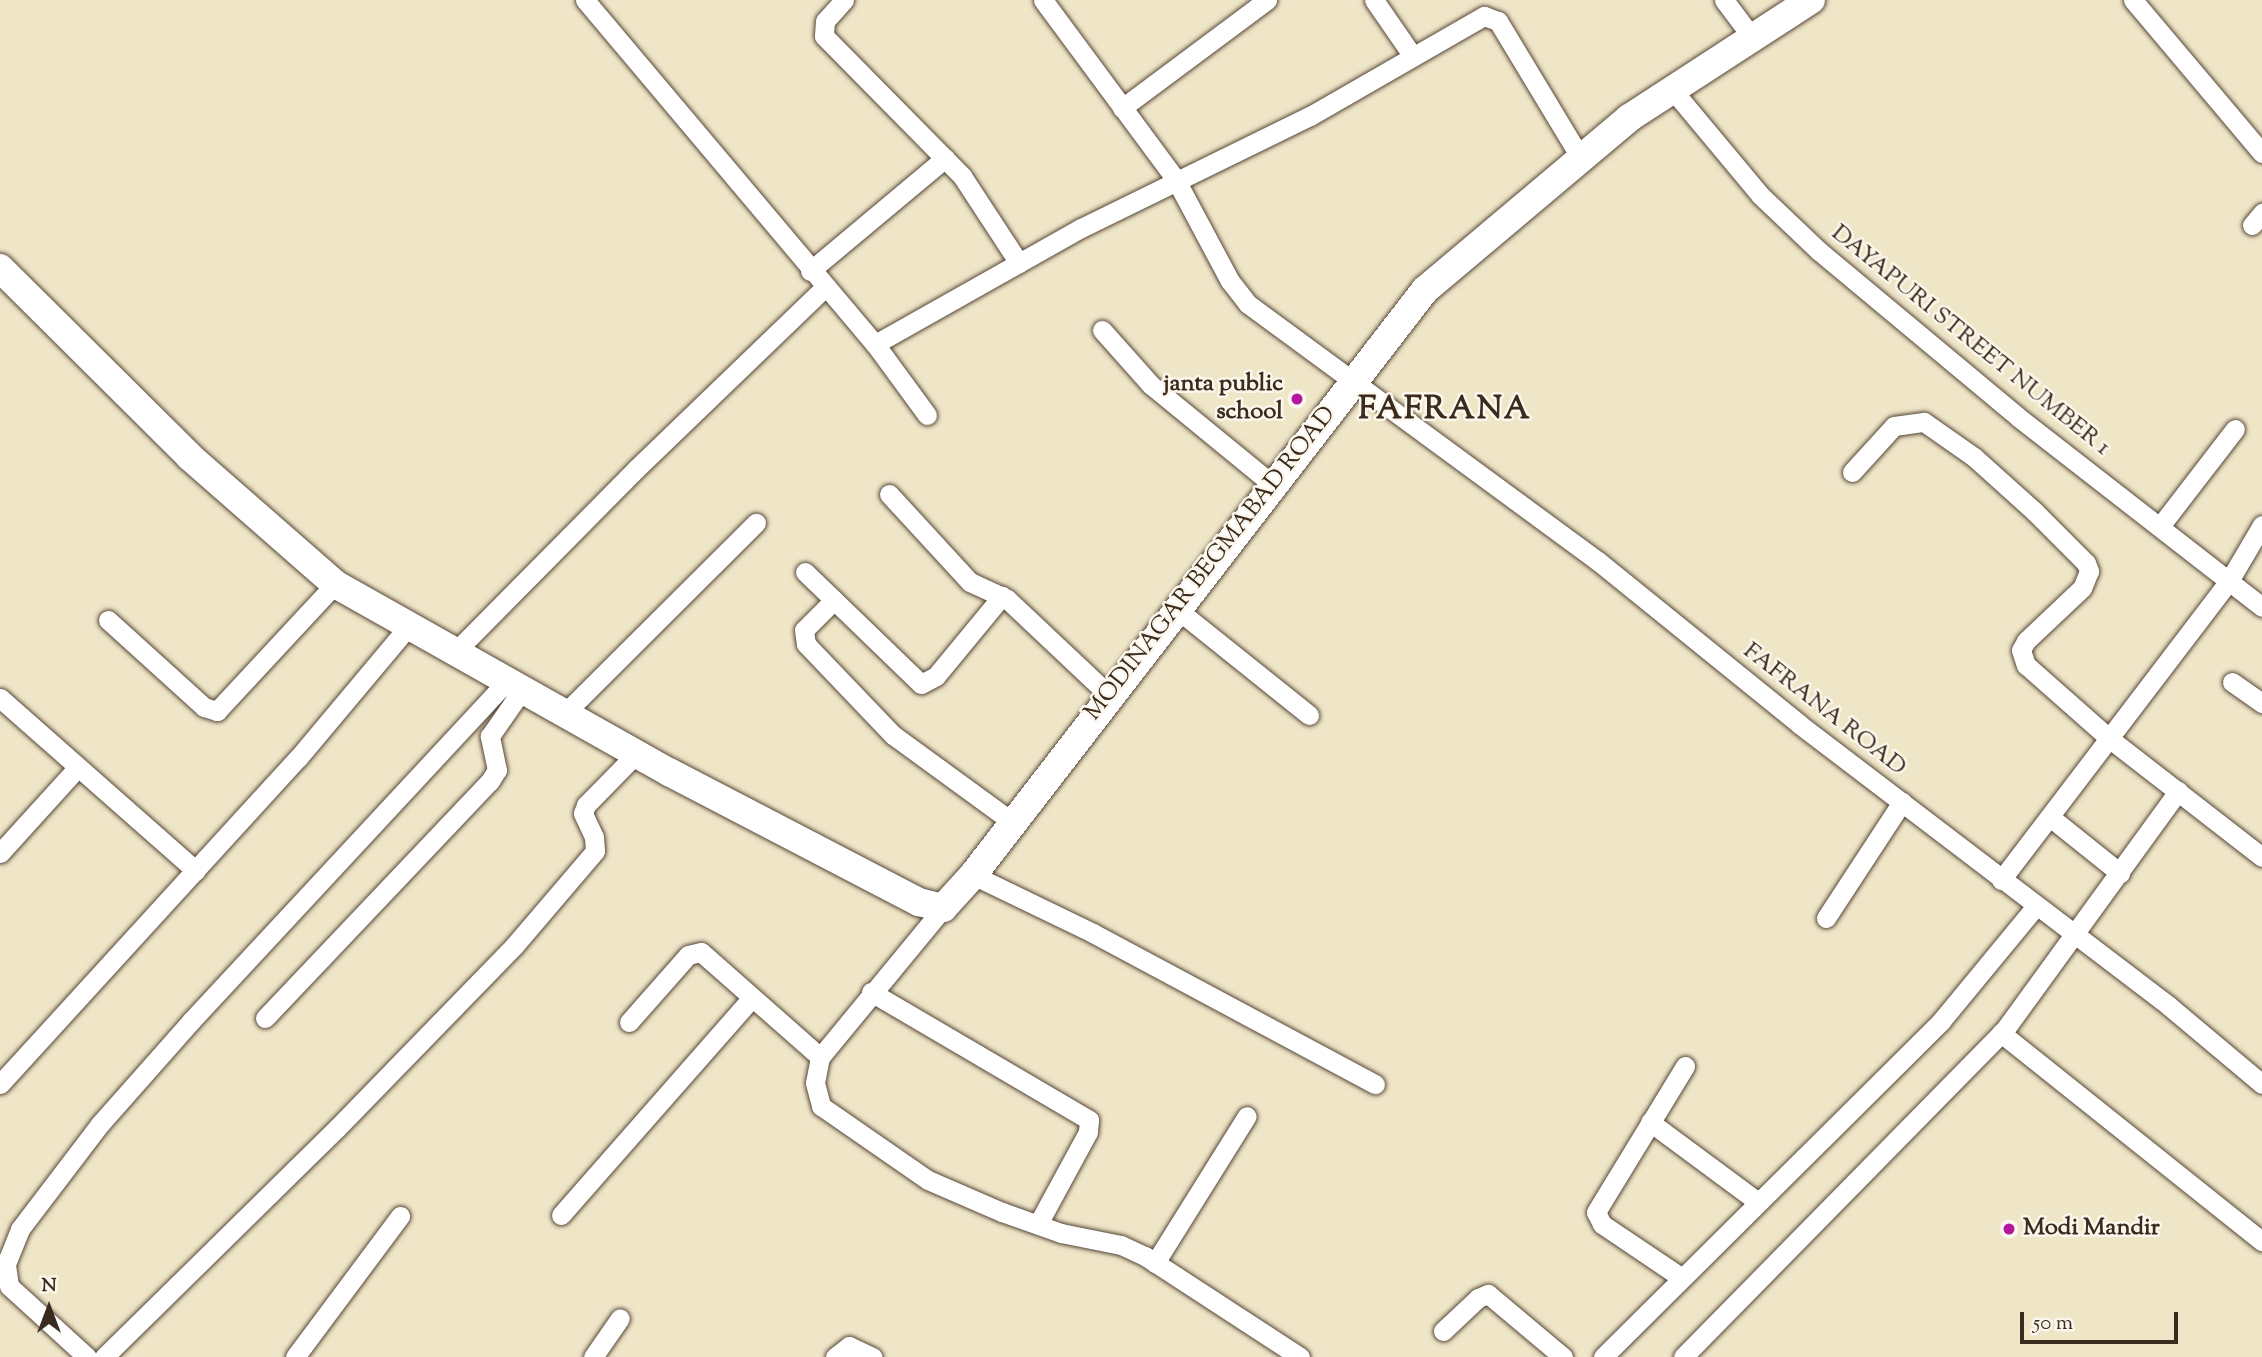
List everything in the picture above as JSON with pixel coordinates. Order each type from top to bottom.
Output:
[{"type":"street","points":[[585,0],[824,288],[875,344],[927,415]]},
{"type":"street","points":[[844,0],[825,21],[824,36],[962,176],[1019,263]]},
{"type":"street","name":"FAFRANA ROAD","points":[[1043,0],[1176,180],[1238,294],[1354,377],[1429,440],[1598,561],[2074,938],[2169,1006],[2262,1084]]},
{"type":"street","points":[[1122,107],[1267,0]]},
{"type":"street","points":[[1374,0],[1412,55]]},
{"type":"street","points":[[1724,0],[1751,36]]},
{"type":"street","name":"MODINAGAR BEGMABAD ROAD","points":[[943,908],[973,875],[1011,821],[1178,610],[1354,377],[1425,290],[1580,157],[1671,88],[1811,0]]},
{"type":"street","points":[[2133,0],[2262,153]]},
{"type":"street","points":[[875,344],[1019,263],[1176,180],[1310,116],[1484,16],[1494,17],[1532,82],[1548,100],[1580,157]]},
{"type":"street","name":"DAYAPURI STREET NUMBER 1","points":[[1671,88],[1760,195],[1819,251],[2018,417],[2161,525],[2262,607]]},
{"type":"street","points":[[810,271],[945,158]]},
{"type":"street","points":[[0,268],[190,457],[335,584],[627,748],[919,902],[943,908],[820,1057],[815,1083],[821,1106],[831,1117],[928,1180],[1038,1224],[1121,1245],[1155,1263],[1300,1357]]},
{"type":"street","points":[[454,653],[626,479],[824,288]]},
{"type":"street","points":[[1102,330],[1151,386],[1273,485]]},
{"type":"street","points":[[1852,472],[1894,426],[1924,422],[1974,457],[2085,562],[2087,580],[2026,641],[2021,657],[2110,738],[2261,854]]},
{"type":"street","points":[[2161,525],[2235,429]]},
{"type":"street","points":[[889,494],[970,582],[1002,596],[1110,696]]},
{"type":"street","points":[[564,714],[755,523]]},
{"type":"street","points":[[2001,880],[2230,581],[2262,525]]},
{"type":"street","points":[[805,572],[916,681],[926,684],[1002,596]]},
{"type":"street","points":[[108,620],[204,708],[217,711],[335,584]]},
{"type":"street","points":[[834,600],[804,630],[806,644],[893,735],[1011,821]]},
{"type":"street","points":[[1178,610],[1309,715]]},
{"type":"street","points":[[0,1084],[197,871],[408,627]]},
{"type":"street","points":[[2232,682],[2262,704]]},
{"type":"street","points":[[265,1018],[490,782],[497,770],[490,736],[514,686]]},
{"type":"street","points":[[87,1357],[9,1286],[3,1264],[20,1229],[100,1124],[514,686]]},
{"type":"street","points":[[0,698],[197,871]]},
{"type":"street","points":[[104,1357],[514,946],[595,851],[583,813],[627,748]]},
{"type":"street","points":[[0,853],[78,767]]},
{"type":"street","points":[[1683,1357],[2001,1033],[2074,938],[2178,791]]},
{"type":"street","points":[[1826,918],[1902,802]]},
{"type":"street","points":[[2050,817],[2120,873]]},
{"type":"street","points":[[973,875],[1104,939],[1375,1084]]},
{"type":"street","points":[[1603,1357],[1942,1020],[2035,906]]},
{"type":"street","points":[[629,1022],[696,951],[820,1057]]},
{"type":"street","points":[[872,992],[1088,1120],[1088,1132],[1038,1224]]},
{"type":"street","points":[[561,1214],[751,999]]},
{"type":"street","points":[[2001,1033],[2262,1241]]},
{"type":"street","points":[[1682,1278],[1596,1216],[1685,1066]]},
{"type":"street","points":[[1155,1263],[1247,1116]]},
{"type":"street","points":[[1650,1122],[1758,1202]]},
{"type":"street","points":[[295,1357],[400,1216]]},
{"type":"street","points":[[1443,1331],[1478,1298],[1488,1294],[1563,1357]]},
{"type":"street","points":[[593,1357],[620,1318]]},
{"type":"street","points":[[835,1357],[849,1346],[873,1357]]},
{"type":"place","name":"janta public school","points":[[1297,399]]},
{"type":"place","name":"Modi Mandir","points":[[2009,1229]]},
{"type":"district","name":"FAFRANA","points":[[1445,410]]}]
